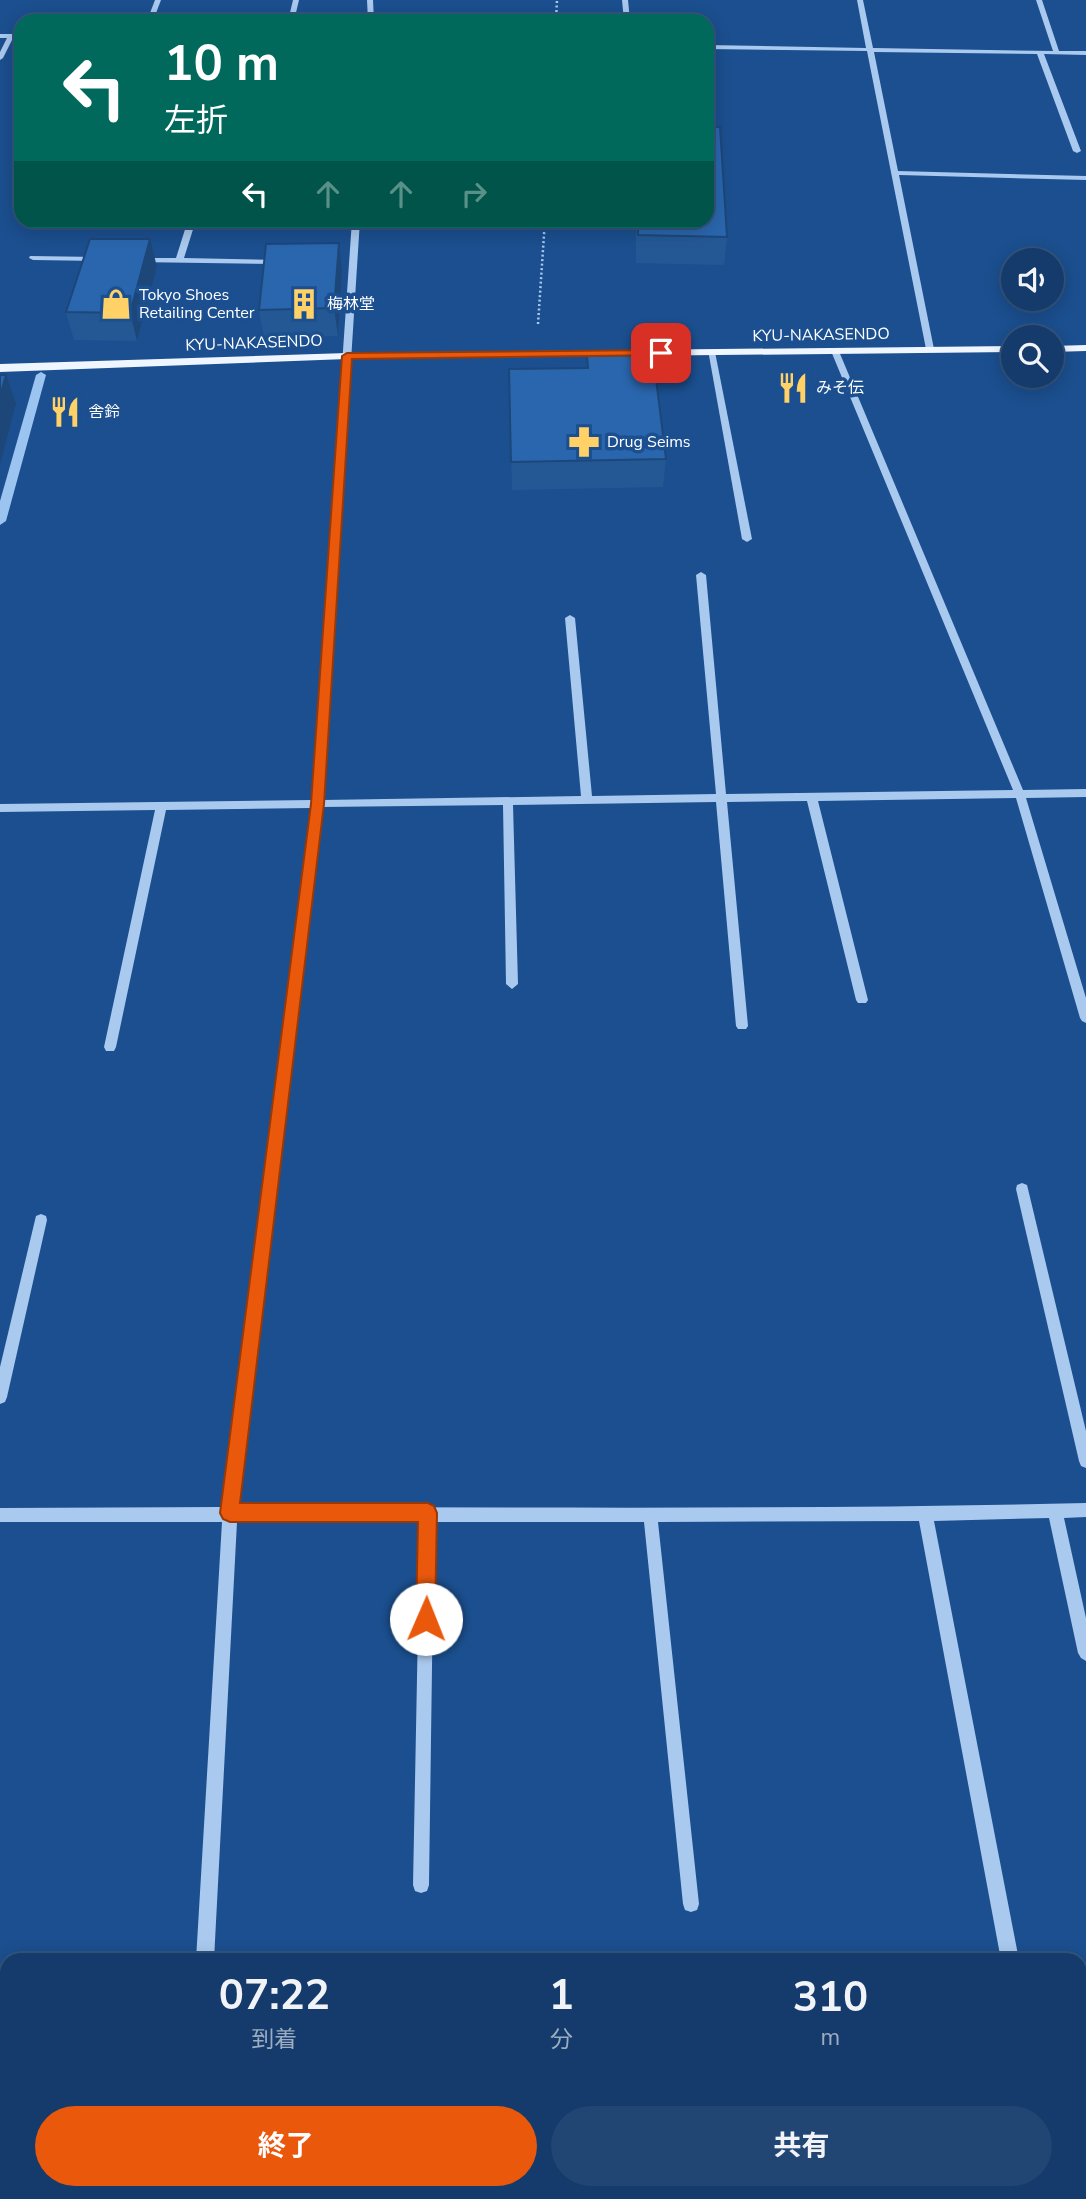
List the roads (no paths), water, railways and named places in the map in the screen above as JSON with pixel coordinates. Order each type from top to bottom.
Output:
[{"type":"main road","points":[[1064,349],[1086,348]]},
{"type":"main road","name":"KYU-NAKASENDO","points":[[0,368],[347,356],[1001,349]]},
{"type":"street","points":[[860,0],[930,349]]},
{"type":"street","points":[[1039,0],[1057,53]]},
{"type":"street","points":[[0,36],[11,36],[0,58]]},
{"type":"street","points":[[714,47],[1086,53]]},
{"type":"street","points":[[1040,52],[1077,151]]},
{"type":"street","points":[[895,173],[1086,178]]},
{"type":"street","points":[[179,261],[189,228]]},
{"type":"street","points":[[205,1953],[230,1513],[317,804],[355,228]]},
{"type":"street","points":[[33,258],[113,260]]},
{"type":"street","points":[[126,260],[285,262]]},
{"type":"street","points":[[338,263],[352,264]]},
{"type":"street","points":[[835,351],[1020,795],[1086,1018]]},
{"type":"street","points":[[711,352],[747,539]]},
{"type":"street","points":[[701,575],[742,1026]]},
{"type":"street","points":[[570,618],[587,801]]},
{"type":"street","points":[[0,808],[1086,793]]},
{"type":"street","points":[[812,798],[862,1000]]},
{"type":"street","points":[[508,802],[512,984]]},
{"type":"street","points":[[110,1047],[160,806]]},
{"type":"street","points":[[1022,1189],[1086,1461]]},
{"type":"street","points":[[0,1397],[41,1220]]},
{"type":"street","points":[[0,1515],[925,1514],[1086,1510]]},
{"type":"street","points":[[1055,1511],[1086,1653]]},
{"type":"street","points":[[421,1885],[428,1513]]},
{"type":"street","points":[[650,1513],[691,1903]]},
{"type":"street","points":[[925,1514],[1009,1953]]},
{"type":"waterway","points":[[0,521],[41,375]]},
{"type":"place","name":"Tokyo Shoes Retailing Center","points":[[116,304]]},
{"type":"place","name":"梅林堂","points":[[304,304]]},
{"type":"place","name":"みそ伝","points":[[793,388]]},
{"type":"place","name":"舎鈴","points":[[65,412]]},
{"type":"place","name":"Drug Seims","points":[[584,442]]}]
